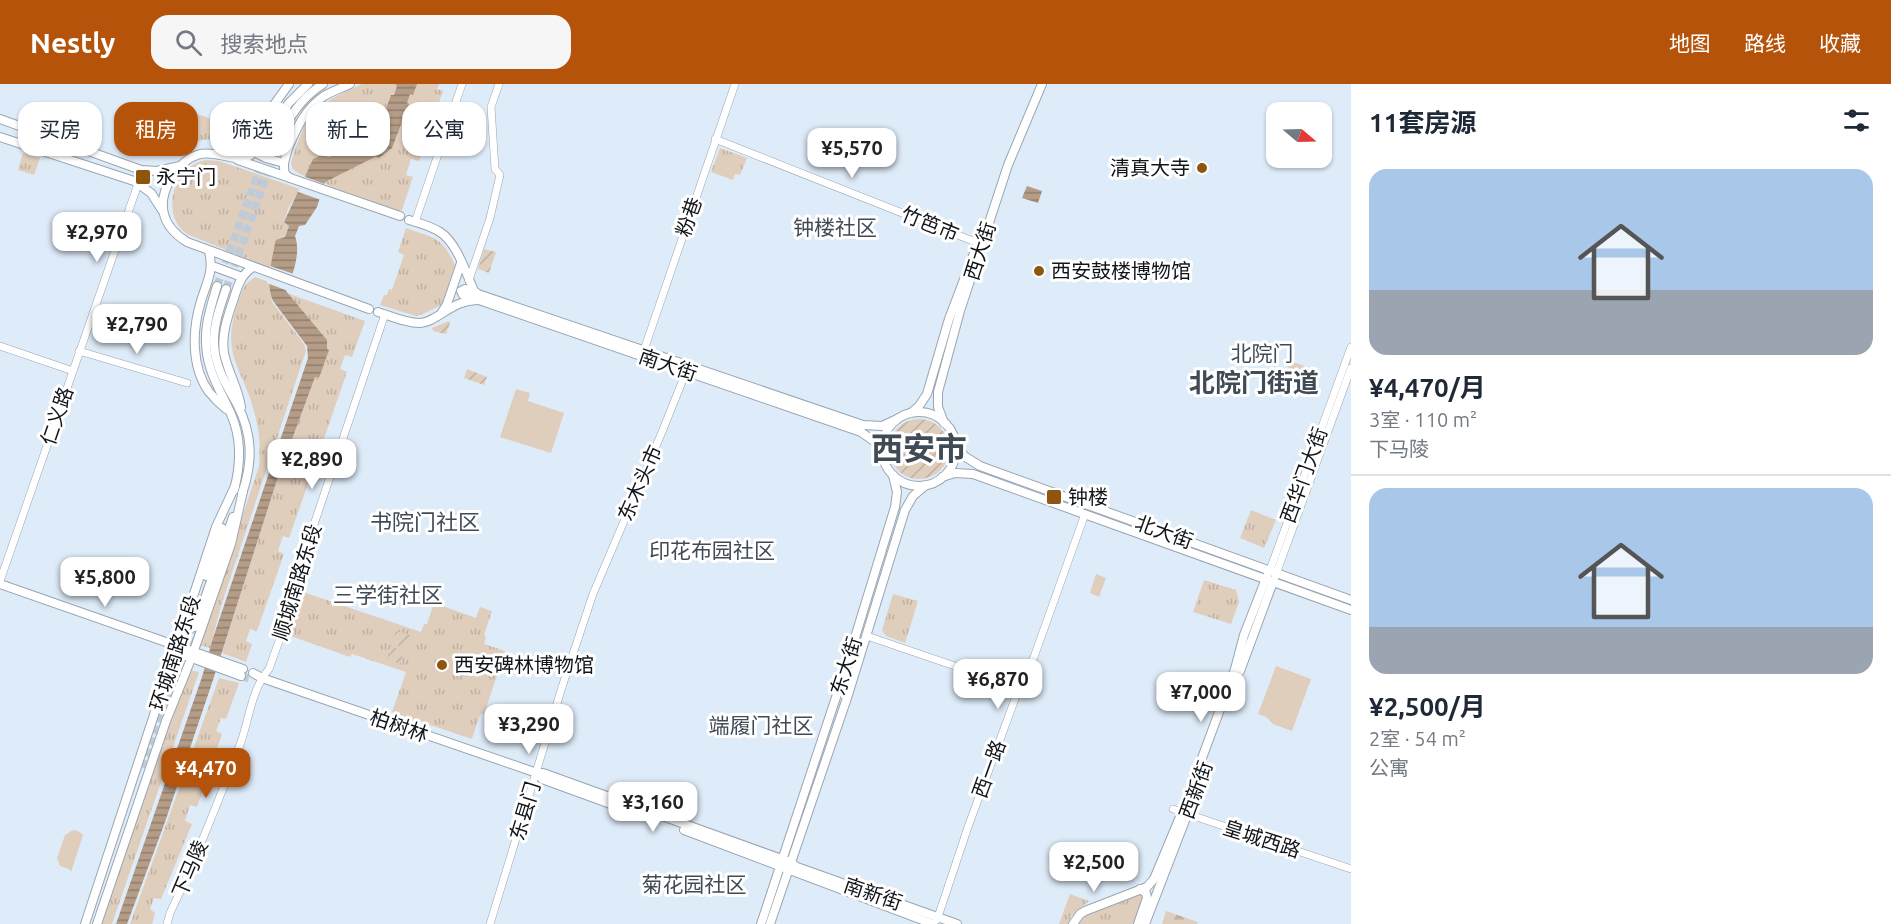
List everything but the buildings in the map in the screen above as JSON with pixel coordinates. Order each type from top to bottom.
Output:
[{"type":"main road","points":[[276,102],[289,84]]},
{"type":"main road","points":[[308,84],[288,104],[275,139],[284,129],[298,105],[322,84]]},
{"type":"main road","points":[[290,179],[285,174],[284,162],[293,136],[308,111],[324,96],[350,84]]},
{"type":"main road","name":"西大街","points":[[911,413],[927,394],[949,319],[978,243],[1004,162],[1036,84]]},
{"type":"main road","name":"西大街","points":[[944,423],[938,407],[938,392],[960,311],[1008,165],[1042,84]]},
{"type":"main road","points":[[0,119],[141,170],[157,171],[181,166]]},
{"type":"main road","points":[[0,137],[138,184],[151,193],[171,230],[187,242],[377,312],[419,323],[428,321],[463,302],[482,298]]},
{"type":"main road","points":[[163,212],[166,190],[174,173],[186,160],[210,153]]},
{"type":"main road","name":"南大街","points":[[226,156],[441,232],[453,246],[474,291],[482,298],[861,432],[875,442],[884,458]]},
{"type":"main road","points":[[230,156],[243,158],[249,156]]},
{"type":"main road","points":[[262,156],[284,162]]},
{"type":"main road","points":[[209,251],[212,267],[198,314],[195,348],[200,373],[208,391],[231,414]]},
{"type":"main road","points":[[442,312],[461,263]]},
{"type":"main road","points":[[212,267],[242,277]]},
{"type":"main road","points":[[242,413],[239,391],[226,360],[224,344],[227,318],[242,277],[253,267]]},
{"type":"main road","name":"环城南路东段","points":[[85,924],[216,528],[239,488],[248,474],[251,454],[249,434],[242,413],[223,378],[215,351],[214,330],[221,288],[207,322],[206,344],[212,374],[231,414],[240,454],[239,488],[231,544],[196,657],[166,721],[97,924]]},
{"type":"main road","name":"南大街","points":[[482,298],[644,350],[863,425],[882,426],[897,420]]},
{"type":"main road","points":[[911,413],[932,415],[944,423],[954,438],[956,449],[949,469],[942,477],[926,485],[910,485],[893,475],[884,458],[882,447],[884,437],[890,427],[897,420],[911,413]]},
{"type":"main road","name":"北大街","points":[[954,438],[964,456],[980,466],[1271,576],[1351,610]]},
{"type":"main road","name":"北大街","points":[[942,477],[956,473],[973,474],[1271,576],[1351,600]]},
{"type":"main road","name":"东大街","points":[[770,924],[785,864],[895,507],[897,492],[893,475]]},
{"type":"main road","name":"东大街","points":[[761,924],[832,742],[905,510],[913,496],[926,485]]},
{"type":"main road","name":"环城南路东段","points":[[192,626],[222,530],[239,488]]},
{"type":"main road","name":"西新街","points":[[1140,889],[1147,887],[1154,879],[1271,576]]},
{"type":"main road","points":[[0,583],[242,672]]},
{"type":"main road","points":[[0,589],[175,649]]},
{"type":"main road","name":"柏树林","points":[[255,677],[537,772],[542,779],[785,864]]},
{"type":"main road","name":"西新街","points":[[1148,904],[1162,882],[1181,812]]},
{"type":"main road","name":"南新街","points":[[785,864],[936,921],[957,924]]},
{"type":"main road","points":[[1073,924],[1085,911],[1140,889],[1147,894],[1148,904],[1144,924]]},
{"type":"main road","points":[[1138,924],[1148,904]]},
{"type":"street","points":[[408,219],[462,84]]},
{"type":"street","points":[[469,280],[487,228],[500,175],[495,169],[491,107],[498,84]]},
{"type":"street","name":"粉巷","points":[[644,350],[735,84]]},
{"type":"street","name":"竹笆市","points":[[716,139],[978,243]]},
{"type":"street","name":"仁义路","points":[[0,583],[138,184]]},
{"type":"street","name":"顺城南路东段","points":[[255,677],[269,669],[299,585],[304,554],[377,312]]},
{"type":"street","points":[[0,346],[73,371]]},
{"type":"street","name":"西华门大街","points":[[1271,576],[1351,347]]},
{"type":"street","points":[[80,351],[187,383]]},
{"type":"street","name":"西华门大街","points":[[1271,576],[1351,368]]},
{"type":"street","name":"东木头市","points":[[593,594],[686,372]]},
{"type":"street","name":"西一路","points":[[936,921],[1019,688],[1034,657],[1085,514]]},
{"type":"street","name":"东县门","points":[[490,924],[562,687],[593,594]]},
{"type":"street","points":[[867,636],[1019,688]]},
{"type":"street","name":"下马陵","points":[[167,924],[242,739],[255,677]]},
{"type":"street","name":"皇城西路","points":[[1181,812],[1351,869]]},
{"type":"green space","points":[[362,84],[439,84],[437,89],[443,91],[439,102],[402,102],[402,156],[421,156],[419,161],[411,159],[406,175],[413,177],[402,210],[398,211],[332,188],[294,170],[292,158],[306,124],[306,156],[390,156],[390,102],[327,102]]},
{"type":"green space","points":[[198,114],[210,118],[210,140],[198,141]]},
{"type":"green space","points":[[720,148],[747,158],[740,175],[735,174],[733,180],[711,172]]},
{"type":"green space","points":[[22,156],[40,158],[34,175],[18,170]]},
{"type":"green space","points":[[206,160],[219,161],[300,189],[288,209],[284,222],[289,226],[285,237],[281,238],[270,268],[187,234],[178,226],[172,204],[174,192],[186,171]]},
{"type":"green space","points":[[406,228],[437,240],[446,249],[456,267],[443,304],[416,316],[380,305],[384,295],[387,295],[389,289],[392,290],[404,255],[398,252]]},
{"type":"green space","points":[[484,249],[496,252],[489,273],[478,269]]},
{"type":"green space","points":[[255,277],[269,282],[272,302],[304,344],[306,351],[222,603],[213,636],[215,637],[213,649],[200,645],[259,466],[257,421],[235,361],[231,336],[242,291]]},
{"type":"green space","points":[[287,293],[365,321],[352,357],[345,355],[340,369],[347,372],[320,450],[313,448],[308,461],[315,464],[289,538],[283,536],[278,551],[284,554],[257,631],[250,629],[246,641],[252,644],[246,662],[222,653],[277,480],[315,377],[319,378],[327,349],[327,340]]},
{"type":"green space","points":[[449,321],[446,334],[433,331],[432,328]]},
{"type":"green space","points":[[1293,362],[1321,372],[1318,380],[1290,370],[1287,364]]},
{"type":"green space","points":[[467,369],[487,377],[484,385],[464,378]]},
{"type":"green space","points":[[516,389],[530,393],[528,401],[564,413],[551,453],[500,437]]},
{"type":"green space","points":[[913,419],[925,419],[936,424],[944,432],[949,449],[947,461],[936,474],[925,479],[913,479],[902,474],[894,466],[889,455],[889,443],[894,432],[902,424]]},
{"type":"green space","points":[[1251,510],[1276,520],[1264,548],[1240,538]]},
{"type":"green space","points":[[1096,574],[1106,578],[1099,597],[1090,593]]},
{"type":"green space","points":[[1204,580],[1236,590],[1239,602],[1231,624],[1193,612]]},
{"type":"green space","name":"西安碑林博物馆","points":[[300,591],[421,632],[424,624],[427,624],[434,603],[476,618],[480,607],[492,611],[484,635],[486,636],[484,644],[505,651],[484,715],[480,714],[472,739],[392,712],[406,672],[352,654],[350,657],[285,634]]},
{"type":"green space","points":[[893,594],[918,601],[905,643],[886,636],[882,630]]},
{"type":"green space","points":[[396,631],[410,635],[405,648],[392,643],[394,638],[400,639],[394,637]]},
{"type":"green space","points":[[391,647],[404,651],[400,664],[387,659],[389,653],[395,654],[389,652]]},
{"type":"green space","points":[[1276,666],[1311,679],[1292,731],[1273,724],[1266,717],[1258,714]]},
{"type":"green space","points":[[184,669],[199,672],[112,924],[100,924]]},
{"type":"green space","points":[[219,678],[239,683],[226,719],[221,718],[216,731],[222,734],[197,807],[190,805],[185,821],[192,824],[161,899],[154,898],[150,909],[155,913],[152,924],[130,924]]},
{"type":"green space","points":[[73,830],[83,835],[71,872],[60,866],[57,858],[65,835]]},
{"type":"green space","points":[[1141,892],[1145,894],[1135,924],[1079,924],[1086,915]]},
{"type":"green space","points":[[1070,894],[1089,901],[1071,916],[1068,924],[1059,924]]},
{"type":"green space","points":[[1166,911],[1198,922],[1197,924],[1162,924]]},
{"type":"shaded area","points":[[395,84],[417,84],[407,102],[402,102],[402,122],[390,150],[388,102],[397,86]]},
{"type":"shaded area","points":[[320,156],[382,156],[375,157],[325,182],[317,207],[305,225],[299,226],[295,236],[297,256],[286,291],[327,340],[329,350],[319,378],[315,377],[277,480],[165,822],[127,924],[116,924],[202,677],[213,638],[308,358],[307,346],[273,301],[270,272],[276,240],[285,237],[289,226],[284,222],[313,159]]},
{"type":"shaded area","points":[[1027,186],[1042,191],[1038,203],[1022,198]]},
{"type":"pier","points":[[303,176],[327,185],[321,200],[298,192]]},
{"type":"pier","points":[[270,266],[294,274],[288,291],[267,283]]},
{"type":"tunnel","points":[[217,286],[264,156]]},
{"type":"tunnel","points":[[226,289],[274,156]]},
{"type":"tunnel","points":[[141,767],[189,625]]},
{"type":"tunnel","points":[[170,702],[195,627]]},
{"type":"tunnel","points":[[241,676],[251,679]]},
{"type":"place","name":"清真大寺","points":[[1202,168]]},
{"type":"place","name":"永宁门","points":[[143,177]]},
{"type":"place","name":"西安鼓楼博物馆","points":[[1039,271]]},
{"type":"place","name":"钟楼","points":[[1054,497]]},
{"type":"place","name":"西安碑林博物馆","points":[[442,665]]},
{"type":"district","name":"钟楼社区","points":[[835,228]]},
{"type":"district","name":"北院门","points":[[1262,354]]},
{"type":"district","name":"北院门街道","points":[[1254,383]]},
{"type":"district","name":"西安市","points":[[919,449]]},
{"type":"district","name":"书院门社区","points":[[425,522]]},
{"type":"district","name":"印花布园社区","points":[[712,551]]},
{"type":"district","name":"三学街社区","points":[[388,595]]},
{"type":"district","name":"端履门社区","points":[[761,726]]},
{"type":"district","name":"菊花园社区","points":[[694,885]]}]
